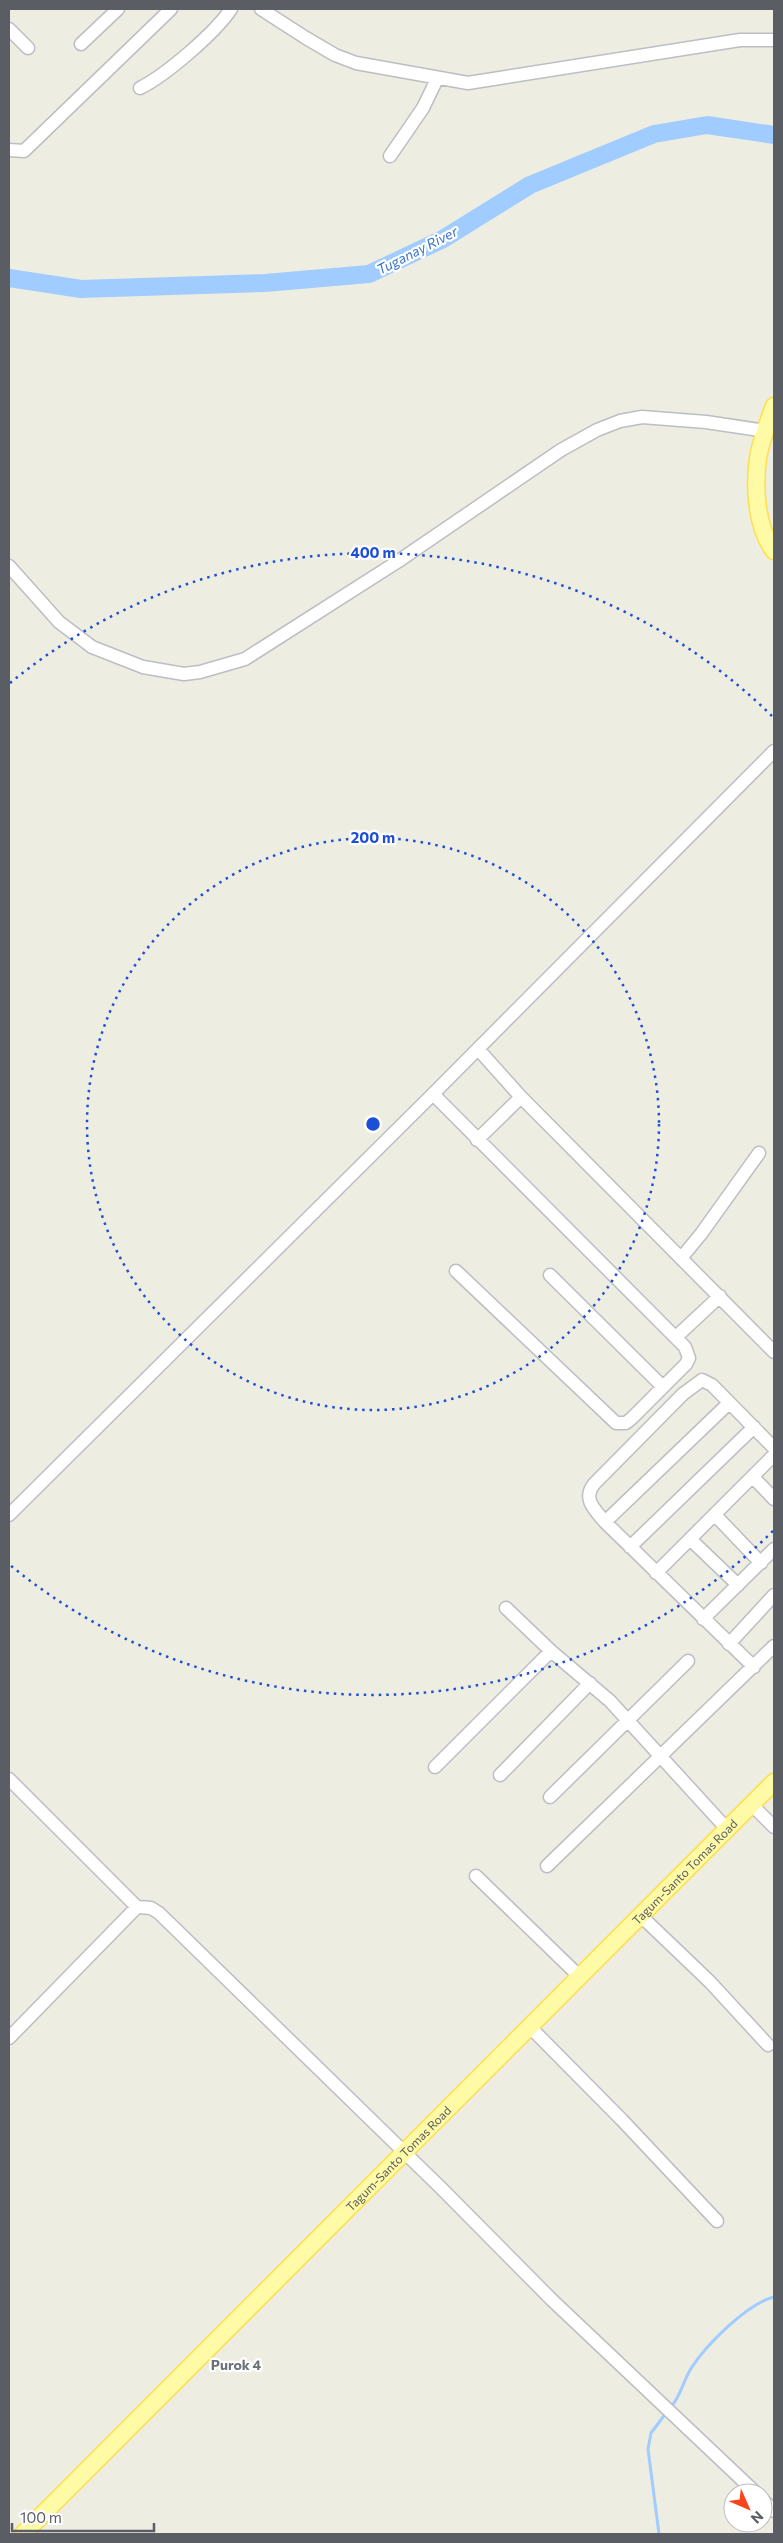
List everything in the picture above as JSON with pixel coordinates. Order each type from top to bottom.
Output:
[{"type":"main road","points":[[774,406],[758,457],[756,491],[762,524],[774,551]]},
{"type":"main road","name":"Tagum-Santo Tomas Road","points":[[23,2534],[403,2151],[774,1782]]},
{"type":"street","points":[[81,44],[118,9]]},
{"type":"street","points":[[9,150],[24,151],[171,9]]},
{"type":"street","points":[[140,88],[162,74],[204,37],[231,9]]},
{"type":"street","points":[[261,9],[335,55],[356,63],[437,79],[468,83],[740,40],[774,40]]},
{"type":"street","points":[[9,29],[28,48]]},
{"type":"street","points":[[390,156],[423,108],[437,79]]},
{"type":"street","points":[[9,566],[59,622],[92,647],[143,667],[184,674],[200,672],[245,659],[397,562],[561,450],[597,430],[620,421],[642,418],[706,422],[766,431]]},
{"type":"street","points":[[9,1515],[433,1094],[774,751]]},
{"type":"street","points":[[478,1049],[521,1097],[682,1257],[774,1352]]},
{"type":"street","points":[[433,1094],[676,1337],[685,1347],[689,1358],[686,1364],[632,1418],[626,1423],[616,1422],[456,1271]]},
{"type":"street","points":[[477,1140],[521,1097]]},
{"type":"street","points":[[682,1257],[701,1234],[759,1153]]},
{"type":"street","points":[[550,1276],[663,1387]]},
{"type":"street","points":[[676,1337],[720,1296]]},
{"type":"street","points":[[754,1667],[728,1644],[605,1522],[588,1501],[590,1490],[683,1394],[702,1380],[712,1385],[774,1448]]},
{"type":"street","points":[[605,1522],[729,1402]]},
{"type":"street","points":[[630,1547],[754,1427]]},
{"type":"street","points":[[656,1573],[774,1455]]},
{"type":"street","points":[[753,1477],[774,1499]]},
{"type":"street","points":[[714,1515],[761,1563]]},
{"type":"street","points":[[690,1539],[738,1585]]},
{"type":"street","points":[[703,1619],[774,1549]]},
{"type":"street","points":[[728,1644],[774,1595]]},
{"type":"street","points":[[506,1608],[551,1651],[590,1683],[627,1720],[727,1829]]},
{"type":"street","points":[[547,1866],[774,1646]]},
{"type":"street","points":[[435,1767],[551,1651]]},
{"type":"street","points":[[550,1797],[688,1661]]},
{"type":"street","points":[[500,1775],[590,1683]]},
{"type":"street","points":[[9,1779],[137,1907],[151,1908],[159,1913],[403,2151],[552,2300],[745,2483]]},
{"type":"street","points":[[752,1805],[774,1827]]},
{"type":"street","points":[[476,1876],[579,1976]]},
{"type":"street","points":[[9,2038],[137,1907]]},
{"type":"street","points":[[640,1915],[710,1982],[768,2044]]},
{"type":"street","points":[[529,2026],[610,2107],[717,2221]]},
{"type":"waterway","name":"Tuganay River","points":[[9,278],[81,289],[265,283],[369,274],[443,239],[530,185],[654,134],[707,125],[774,135]]},
{"type":"waterway","points":[[670,2408],[677,2399],[692,2367],[707,2347],[752,2307],[774,2297]]},
{"type":"waterway","points":[[659,2534],[648,2449],[651,2433],[666,2413]]},
{"type":"district","name":"Purok 4","points":[[236,2364]]}]
